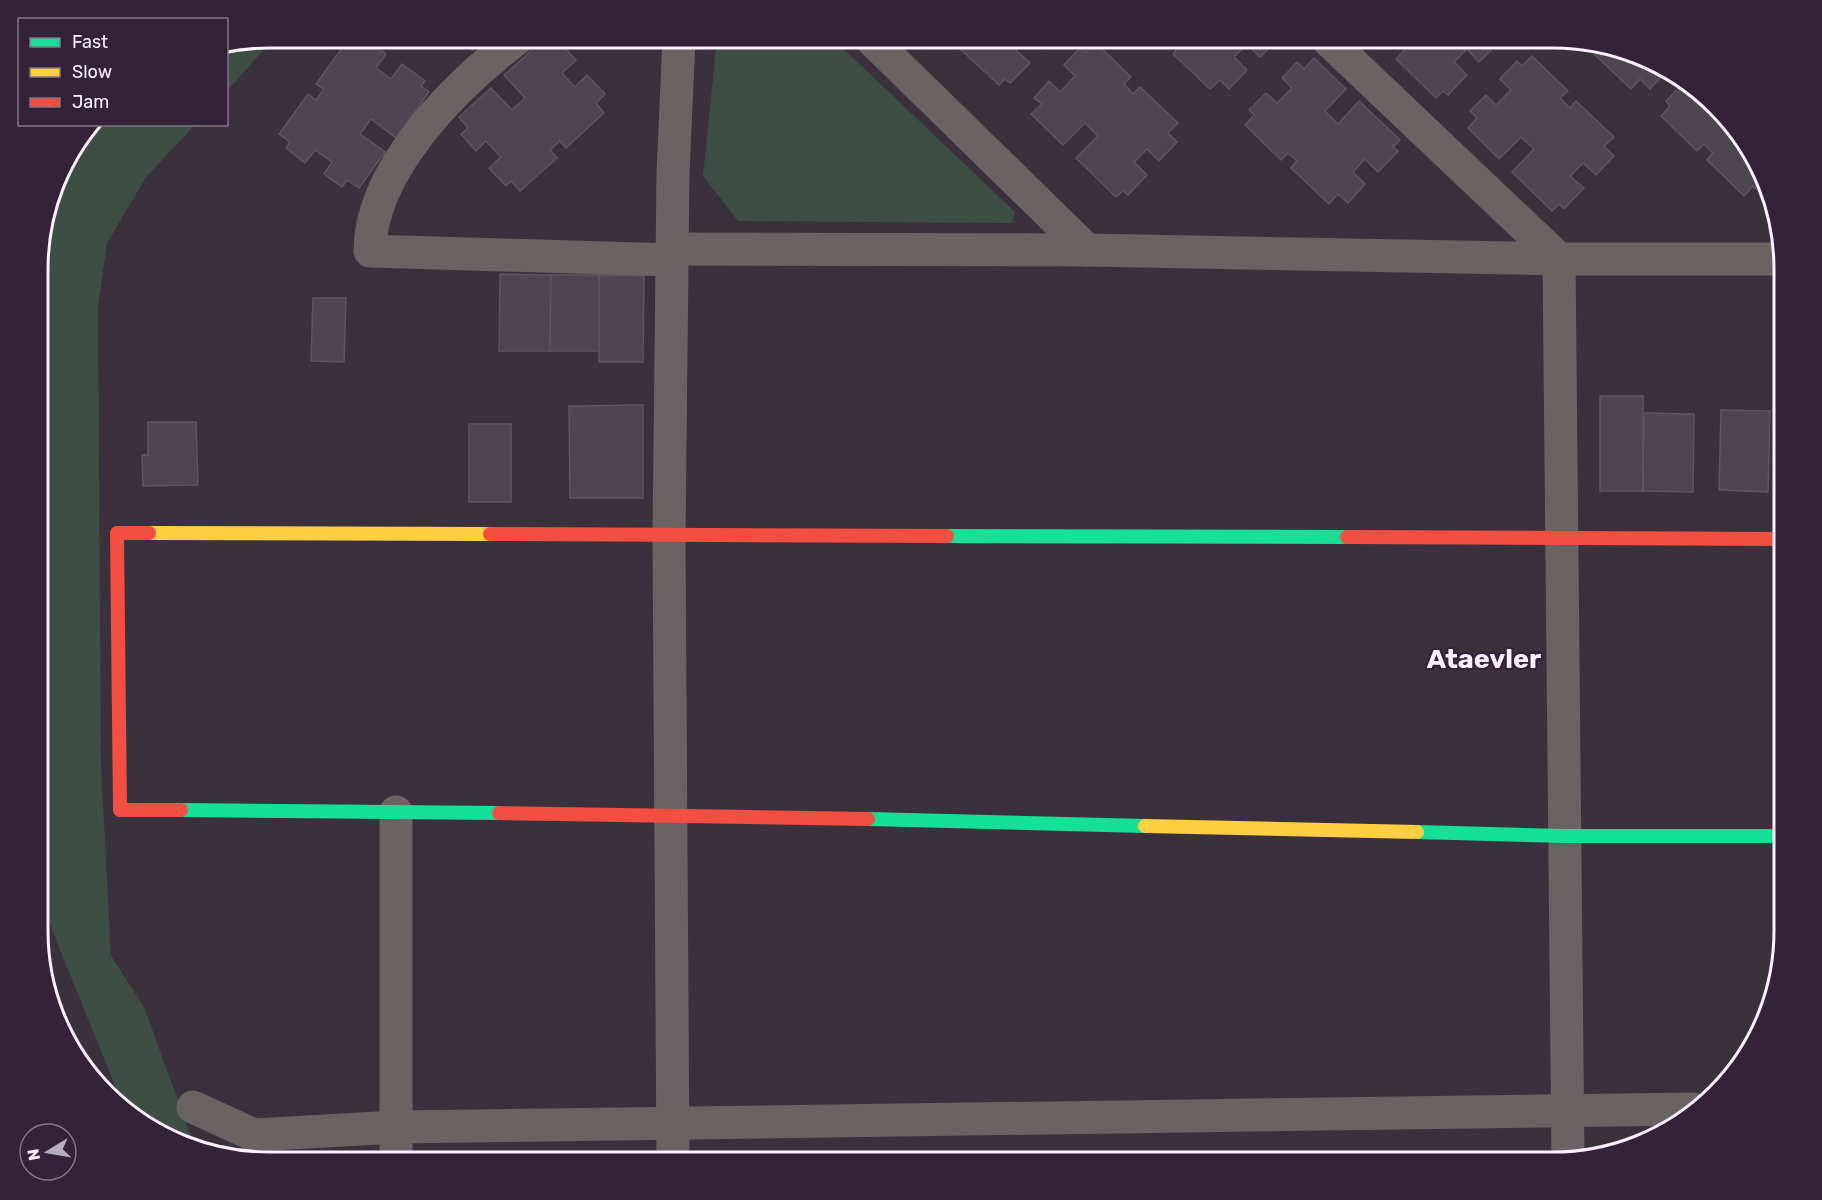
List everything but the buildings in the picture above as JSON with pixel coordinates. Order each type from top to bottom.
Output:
[{"type":"street","points":[[505,48],[485,63],[446,102],[409,148],[385,187],[376,210],[370,233],[370,251],[672,254],[1087,250],[1559,259],[1774,259]]},
{"type":"street","points":[[673,1152],[669,537],[672,254],[679,48]]},
{"type":"street","points":[[880,48],[1087,250]]},
{"type":"street","points":[[1337,48],[1559,259],[1568,1152]]},
{"type":"street","points":[[1774,539],[669,537],[117,533],[120,810],[671,814],[1564,836],[1774,836]]},
{"type":"street","points":[[396,812],[396,1152]]},
{"type":"street","points":[[193,1107],[254,1135],[396,1127],[673,1125],[1684,1109]]},
{"type":"green space","points":[[265,48],[228,90],[228,52]]},
{"type":"green space","points":[[716,48],[843,48],[1015,212],[1012,223],[738,221],[703,176]]},
{"type":"green space","points":[[101,126],[194,126],[146,177],[107,243],[98,307],[101,767],[111,956],[144,1007],[192,1138],[146,1115],[118,1092],[48,917],[48,254],[52,226],[71,171],[85,146]]},
{"type":"traffic: fast","points":[[947,536],[1347,537]]},
{"type":"traffic: fast","points":[[181,810],[499,813]]},
{"type":"traffic: fast","points":[[868,819],[1145,826]]},
{"type":"traffic: fast","points":[[1417,832],[1564,836],[1774,836]]},
{"type":"traffic: slow","points":[[149,533],[490,534]]},
{"type":"traffic: slow","points":[[1145,826],[1417,832]]},
{"type":"traffic: jam","points":[[149,533],[117,533],[120,810],[181,810]]},
{"type":"traffic: jam","points":[[490,534],[947,536]]},
{"type":"traffic: jam","points":[[1347,537],[1774,539]]},
{"type":"traffic: jam","points":[[499,813],[868,819]]},
{"type":"district","name":"Ataevler","points":[[1484,659]]}]
